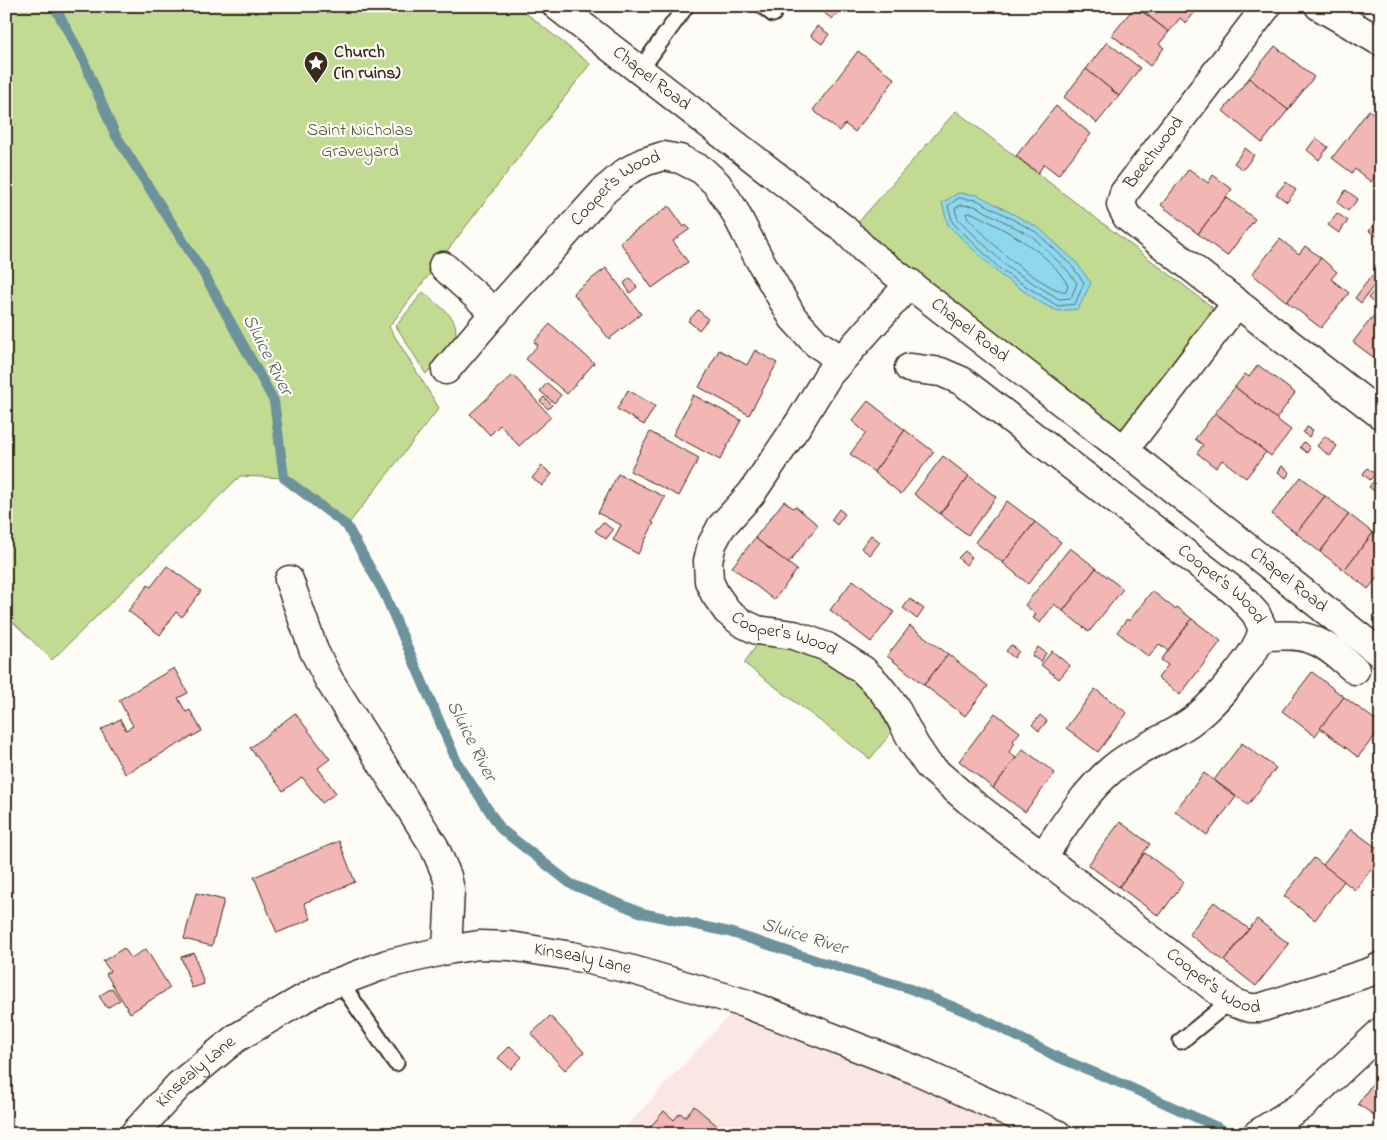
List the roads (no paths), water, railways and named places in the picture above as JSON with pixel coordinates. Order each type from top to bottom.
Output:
[{"type":"street","name":"Chapel Road","points":[[557,6],[843,228],[865,250],[1124,450],[1381,654]]},
{"type":"street","name":"Beechwood","points":[[1267,6],[1124,193],[1121,205],[1128,218],[1381,415]]},
{"type":"street","points":[[1319,6],[1381,42]]},
{"type":"street","name":"Cooper's Wood","points":[[446,370],[605,190],[626,172],[644,162],[663,156],[680,159],[702,170],[717,184],[734,210],[761,263],[793,318],[816,343],[830,352],[835,367]]},
{"type":"street","points":[[444,266],[495,313]]},
{"type":"street","name":"Cooper's Wood","points":[[910,284],[835,367],[751,494],[721,527],[712,544],[708,560],[709,581],[715,594],[727,611],[742,623],[757,630],[794,635],[827,647],[863,670],[894,705],[914,744],[928,765],[968,800],[1234,1003],[1250,1008],[1260,1008],[1373,971],[1381,966]]},
{"type":"street","points":[[1124,450],[1237,303]]},
{"type":"street","name":"Cooper's Wood","points":[[908,368],[941,372],[962,381],[1239,595],[1256,614],[1263,629],[1260,642],[1208,709],[1172,734],[1131,756],[1112,769],[1094,785],[1042,856]]},
{"type":"street","points":[[289,580],[314,651],[329,680],[434,846],[447,876],[450,890],[447,950]]},
{"type":"street","points":[[1262,636],[1294,636],[1313,639],[1355,670]]},
{"type":"street","name":"Kinsealy Lane","points":[[134,1134],[179,1085],[236,1038],[320,990],[387,964],[447,950],[479,945],[510,946],[572,956],[633,970],[735,1000],[916,1070],[1057,1134]]},
{"type":"street","points":[[1257,1134],[1304,1105],[1381,1032]]},
{"type":"lane","points":[[640,70],[686,6]]},
{"type":"lane","points":[[340,982],[396,1063]]},
{"type":"lane","points":[[1181,1041],[1224,1006],[1234,1003]]},
{"type":"water","points":[[958,193],[978,195],[1039,228],[1076,262],[1091,283],[1078,309],[1058,311],[1043,304],[1000,275],[948,225],[942,203]]},
{"type":"waterway","name":"Sluice River","points":[[54,6],[81,55],[115,134],[204,274],[274,401],[284,478],[347,526],[385,595],[457,762],[501,829],[571,884],[642,913],[729,932],[908,988],[981,1018],[1057,1057],[1127,1086],[1230,1133]]},
{"type":"place","name":"Church (in ruins)","points":[[316,84]]},
{"type":"park label","name":"Saint Nicholas Graveyard","points":[[360,141]]}]
